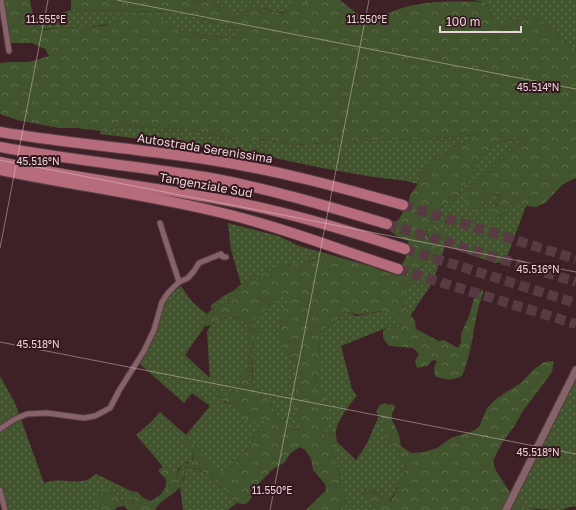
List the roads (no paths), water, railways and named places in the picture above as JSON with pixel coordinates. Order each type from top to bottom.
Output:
[{"type":"highway","name":"Autostrada Serenissima","points":[[0,132],[252,167],[343,188],[403,205]]},
{"type":"highway","points":[[0,148],[205,177],[246,185],[388,224]]},
{"type":"highway","name":"Tangenziale Sud","points":[[0,162],[33,170],[219,199],[280,212],[342,229],[405,250]]},
{"type":"highway","name":"Tangenziale Sud","points":[[0,170],[215,211],[271,227],[398,269]]},
{"type":"main road","points":[[506,510],[576,370]]},
{"type":"street","points":[[1,0],[2,15],[9,51]]},
{"type":"street","points":[[160,223],[179,282]]},
{"type":"street","points":[[0,430],[15,419],[27,414],[47,413],[84,418],[95,416],[110,408],[144,351],[154,330],[162,302],[168,293],[179,282],[188,278],[199,263],[221,254],[223,257],[226,257]]},
{"type":"street","points":[[0,490],[5,510]]},
{"type":"tunnel","points":[[403,205],[576,259]]},
{"type":"tunnel","points":[[387,224],[576,282]]},
{"type":"tunnel","points":[[405,249],[576,303]]},
{"type":"tunnel","points":[[398,269],[576,324]]}]
